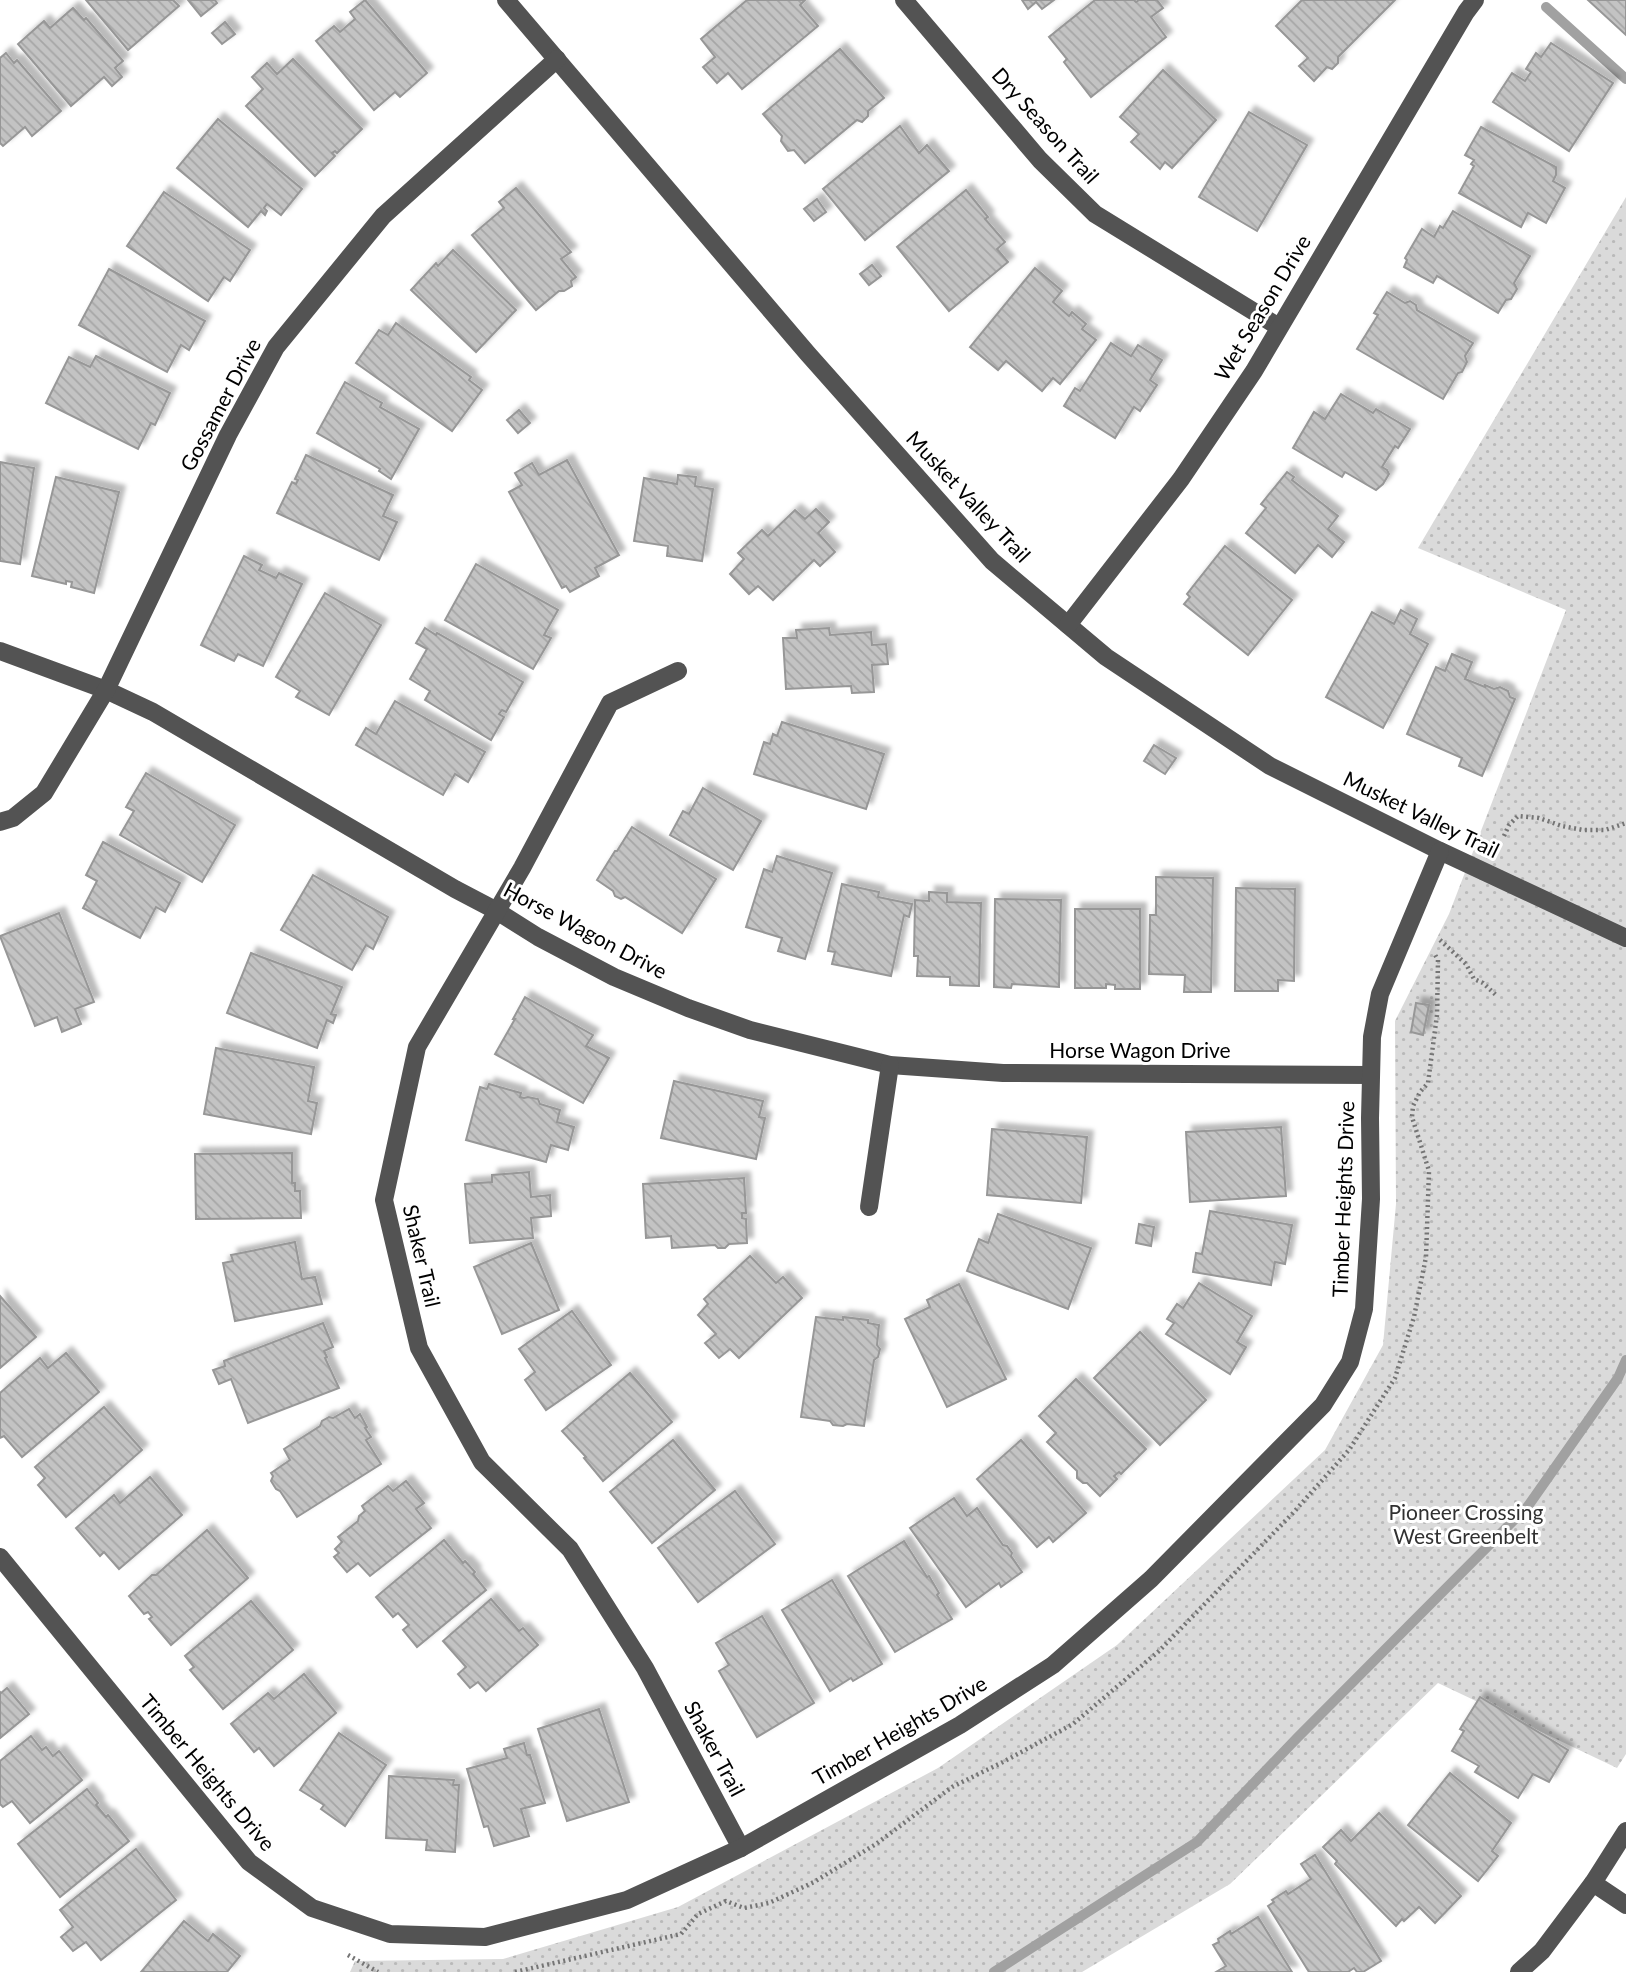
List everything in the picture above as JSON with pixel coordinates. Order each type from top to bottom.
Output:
[{"type":"street","name":"Musket Valley Trail","points":[[506,0],[808,354],[992,561],[1106,657],[1270,766],[1440,851],[1626,938]]},
{"type":"street","name":"Dry Season Trail","points":[[904,0],[1040,160],[1095,214],[1279,327]]},
{"type":"street","name":"Wet Season Drive","points":[[1068,625],[1181,479],[1254,371],[1475,0]]},
{"type":"street","name":"Gossamer Drive","points":[[0,822],[13,818],[44,793],[106,690],[228,435],[276,346],[383,216],[557,59]]},
{"type":"street","name":"Horse Wagon Drive","points":[[0,651],[106,690],[153,712],[538,937],[603,972],[688,1009],[750,1030],[890,1065],[1003,1073],[1370,1075]]},
{"type":"street","name":"Shaker Trail","points":[[678,671],[611,703],[522,868],[417,1047],[384,1200],[419,1348],[482,1462],[570,1549],[645,1668],[741,1849]]},
{"type":"street","name":"Timber Heights Drive","points":[[0,1557],[248,1862],[312,1908],[390,1934],[485,1937],[627,1900],[741,1849],[960,1726],[1053,1665],[1150,1579],[1323,1405],[1350,1362],[1364,1309],[1371,1199],[1370,1075],[1372,1037],[1380,994],[1440,851]]},
{"type":"street","points":[[869,1207],[890,1065]]},
{"type":"street","points":[[1519,1972],[1542,1951],[1593,1882],[1626,1831]]},
{"type":"street","points":[[1593,1882],[1626,1905]]},
{"type":"path","points":[[1504,836],[1509,825],[1518,816],[1539,818],[1583,830],[1605,830],[1626,823]]},
{"type":"path","points":[[1440,940],[1466,964],[1474,979],[1497,996]]},
{"type":"path","points":[[348,1955],[378,1972]]},
{"type":"green space","name":"Pioneer Crossing West Greenbelt","points":[[1626,197],[1626,1754],[1617,1768],[1438,1683],[1230,1884],[1082,1972],[350,1972],[355,1961],[503,1959],[678,1907],[938,1768],[1117,1645],[1325,1450],[1383,1345],[1396,1204],[1395,1021],[1449,914],[1566,610],[1418,548]]},
{"type":"building","points":[[86,0],[173,0],[179,6],[128,50]]},
{"type":"building","points":[[188,0],[215,0],[217,3],[201,16]]},
{"type":"building","points":[[365,0],[427,73],[400,97],[395,92],[374,110],[316,41],[334,26],[340,32],[355,19],[350,12]]},
{"type":"building","points":[[747,0],[805,0],[800,5],[818,26],[742,89],[728,73],[717,83],[703,67],[715,57],[701,39]]},
{"type":"building","points":[[1022,0],[1054,0],[1042,9],[1036,2],[1028,9]]},
{"type":"building","points":[[1095,0],[1157,0],[1163,8],[1151,17],[1166,37],[1091,97],[1064,62],[1067,59],[1049,37]]},
{"type":"building","points":[[1302,0],[1395,0],[1338,57],[1338,63],[1332,69],[1327,67],[1314,81],[1299,66],[1308,58],[1276,26]]},
{"type":"building","points":[[1588,0],[1626,0],[1626,35]]},
{"type":"building","points":[[73,8],[84,20],[86,18],[123,61],[115,68],[122,77],[112,86],[104,77],[71,106],[18,44],[44,21],[50,28]]},
{"type":"building","points":[[225,22],[235,34],[222,44],[212,33]]},
{"type":"building","points":[[1551,43],[1613,83],[1569,151],[1493,102],[1512,73],[1525,81],[1531,72],[1526,69],[1536,53],[1541,57]]},
{"type":"building","points":[[840,49],[884,98],[868,111],[868,116],[862,122],[857,120],[805,163],[794,150],[788,151],[781,141],[782,136],[763,114]]},
{"type":"building","points":[[6,53],[14,63],[17,60],[61,111],[32,136],[25,127],[3,146],[0,143],[0,58]]},
{"type":"building","points":[[293,59],[362,129],[337,153],[332,153],[335,156],[315,176],[246,106],[263,89],[252,77],[267,63],[277,74]]},
{"type":"building","points":[[1163,70],[1216,120],[1172,168],[1165,162],[1160,169],[1131,142],[1139,134],[1120,117]]},
{"type":"building","points":[[1249,112],[1307,145],[1257,231],[1199,197]]},
{"type":"building","points":[[218,119],[302,189],[281,215],[267,204],[264,208],[267,211],[265,215],[261,211],[248,227],[177,168]]},
{"type":"building","points":[[900,126],[919,153],[927,145],[949,171],[865,240],[823,189]]},
{"type":"building","points":[[1481,127],[1556,167],[1553,181],[1565,188],[1546,223],[1528,213],[1521,227],[1459,193],[1474,166],[1471,164],[1474,160],[1465,155]]},
{"type":"building","points":[[516,188],[571,252],[561,259],[576,277],[571,281],[572,286],[559,291],[536,310],[472,235],[504,208],[499,202]]},
{"type":"building","points":[[966,190],[988,217],[985,219],[1005,242],[997,249],[1008,262],[949,311],[897,247]]},
{"type":"building","points":[[164,192],[250,250],[230,281],[224,277],[208,301],[127,246]]},
{"type":"building","points":[[817,199],[826,212],[814,221],[804,209]]},
{"type":"building","points":[[1453,211],[1530,256],[1514,283],[1517,289],[1498,313],[1437,276],[1433,283],[1404,267],[1407,260],[1405,258],[1422,229],[1434,237]]},
{"type":"building","points":[[453,250],[516,310],[476,352],[411,290],[436,263],[438,266]]},
{"type":"building","points":[[872,265],[881,276],[869,285],[860,274]]},
{"type":"building","points":[[1035,268],[1062,291],[1053,302],[1069,316],[1072,312],[1086,324],[1082,329],[1096,340],[1060,384],[1053,378],[1042,391],[1006,361],[998,370],[970,347]]},
{"type":"building","points":[[109,269],[205,321],[189,350],[181,345],[167,372],[79,325]]},
{"type":"building","points":[[1387,292],[1405,303],[1410,301],[1416,305],[1417,310],[1473,343],[1465,356],[1467,362],[1462,372],[1458,373],[1443,399],[1357,349],[1378,315],[1374,313]]},
{"type":"building","points":[[396,323],[471,377],[469,380],[482,390],[452,431],[356,363],[379,330],[388,335]]},
{"type":"building","points":[[1111,343],[1131,356],[1138,345],[1162,360],[1150,380],[1157,385],[1140,411],[1134,407],[1115,438],[1064,406],[1075,388],[1080,391]]},
{"type":"building","points":[[96,356],[170,393],[155,425],[151,423],[138,449],[46,403],[69,357],[90,367]]},
{"type":"building","points":[[345,382],[382,403],[380,407],[419,429],[391,479],[379,471],[380,469],[317,433]]},
{"type":"building","points":[[1341,394],[1373,413],[1376,409],[1410,429],[1382,467],[1389,474],[1376,490],[1345,472],[1342,477],[1293,448],[1314,412],[1325,419]]},
{"type":"building","points":[[519,410],[530,423],[518,433],[507,420]]},
{"type":"building","points":[[306,455],[393,495],[383,516],[397,522],[379,560],[277,513],[292,482],[296,484],[298,480],[295,479]]},
{"type":"building","points":[[567,460],[619,555],[595,568],[599,576],[570,592],[566,586],[562,588],[509,492],[522,485],[515,473],[532,463],[539,475]]},
{"type":"building","points":[[0,462],[34,468],[20,564],[0,561]]},
{"type":"building","points":[[1287,472],[1294,477],[1292,480],[1338,516],[1328,529],[1344,542],[1332,557],[1318,545],[1295,573],[1246,533],[1266,508],[1261,504]]},
{"type":"building","points":[[678,475],[696,477],[695,486],[713,489],[702,561],[667,556],[668,546],[634,541],[644,478],[677,484]]},
{"type":"building","points":[[56,477],[119,492],[94,593],[71,587],[72,582],[66,581],[66,584],[32,576]]},
{"type":"building","points":[[816,509],[829,522],[818,533],[835,552],[820,566],[814,560],[773,600],[758,586],[749,594],[730,574],[744,559],[738,553],[762,530],[768,536],[795,510],[805,519]]},
{"type":"building","points":[[1225,546],[1292,600],[1248,655],[1184,604],[1190,597],[1187,594]]},
{"type":"building","points":[[244,556],[262,565],[259,570],[276,578],[279,573],[302,584],[263,666],[238,654],[234,661],[201,645]]},
{"type":"building","points":[[476,564],[558,610],[544,635],[551,638],[533,669],[445,620]]},
{"type":"building","points":[[325,593],[381,625],[329,715],[296,697],[300,691],[276,677]]},
{"type":"building","points":[[1401,610],[1417,619],[1410,634],[1428,644],[1383,728],[1326,697],[1372,612],[1394,624]]},
{"type":"building","points":[[425,628],[523,682],[506,712],[502,710],[499,714],[504,717],[491,740],[425,700],[430,691],[410,679],[427,649],[416,643]]},
{"type":"building","points":[[829,628],[830,635],[871,632],[872,645],[886,644],[888,664],[872,665],[874,692],[852,693],[851,686],[786,689],[783,638],[797,638],[796,630]]},
{"type":"building","points":[[1452,654],[1472,662],[1465,679],[1485,687],[1500,687],[1515,699],[1482,776],[1459,766],[1462,758],[1407,734],[1436,667],[1445,671]]},
{"type":"building","points":[[395,701],[485,752],[468,782],[455,774],[443,795],[356,745],[366,728],[376,734]]},
{"type":"building","points":[[782,722],[884,754],[866,809],[754,774],[764,742],[770,744],[773,734],[777,736]]},
{"type":"building","points":[[1154,745],[1176,758],[1165,774],[1144,761]]},
{"type":"building","points":[[146,773],[235,825],[202,882],[120,835],[134,811],[126,807]]},
{"type":"building","points":[[703,788],[761,821],[733,870],[670,835],[683,811],[689,814]]},
{"type":"building","points":[[632,827],[716,879],[682,933],[625,897],[621,899],[615,896],[613,891],[597,880]]},
{"type":"building","points":[[103,842],[180,883],[165,912],[156,907],[140,938],[83,908],[97,881],[86,875]]},
{"type":"building","points":[[777,856],[832,873],[805,959],[778,951],[782,938],[746,927],[764,869],[772,872]]},
{"type":"building","points":[[313,875],[388,917],[373,949],[366,945],[352,970],[281,930]]},
{"type":"building","points":[[1156,877],[1213,878],[1211,992],[1184,992],[1185,975],[1149,974],[1150,915],[1156,915]]},
{"type":"building","points":[[842,884],[879,892],[878,897],[912,904],[909,917],[904,915],[891,976],[832,964],[835,952],[828,951]]},
{"type":"building","points":[[1236,888],[1295,889],[1294,981],[1278,980],[1278,991],[1235,991]]},
{"type":"building","points":[[929,892],[947,893],[947,902],[981,903],[979,986],[950,985],[950,977],[917,976],[918,956],[914,956],[915,900],[929,901]]},
{"type":"building","points":[[995,899],[1061,900],[1059,987],[1012,984],[1011,988],[994,987]]},
{"type":"building","points":[[1075,909],[1140,909],[1140,989],[1115,989],[1115,985],[1106,984],[1106,988],[1075,988]]},
{"type":"building","points":[[59,913],[94,1002],[75,1009],[81,1024],[62,1032],[57,1017],[35,1026],[0,936]]},
{"type":"building","points":[[251,953],[342,987],[331,1014],[336,1015],[333,1023],[327,1020],[317,1048],[227,1013]]},
{"type":"building","points":[[525,997],[593,1035],[586,1046],[609,1058],[583,1103],[495,1054]]},
{"type":"building","points":[[1416,1003],[1429,1005],[1423,1035],[1411,1032]]},
{"type":"building","points":[[216,1048],[314,1067],[308,1101],[317,1103],[311,1134],[204,1114]]},
{"type":"building","points":[[674,1081],[763,1101],[759,1117],[765,1118],[756,1159],[661,1138]]},
{"type":"building","points":[[489,1084],[521,1093],[520,1097],[538,1099],[540,1104],[560,1110],[557,1122],[574,1127],[568,1150],[551,1145],[546,1162],[466,1140],[480,1087],[487,1089]]},
{"type":"building","points":[[1281,1127],[1286,1196],[1190,1202],[1186,1132]]},
{"type":"building","points":[[992,1129],[1087,1137],[1081,1203],[987,1195]]},
{"type":"building","points":[[292,1153],[292,1183],[295,1183],[295,1191],[300,1191],[301,1218],[196,1219],[195,1154]]},
{"type":"building","points":[[529,1172],[531,1197],[550,1195],[551,1216],[531,1218],[533,1238],[470,1243],[465,1184],[492,1182],[492,1175]]},
{"type":"building","points":[[744,1178],[746,1213],[742,1213],[742,1218],[746,1219],[747,1243],[729,1244],[725,1248],[715,1245],[672,1248],[671,1236],[646,1238],[643,1184]]},
{"type":"building","points":[[1210,1211],[1292,1225],[1285,1264],[1275,1262],[1271,1285],[1193,1272],[1196,1253],[1202,1254]]},
{"type":"building","points":[[998,1214],[1091,1248],[1068,1309],[967,1271],[979,1239],[988,1243]]},
{"type":"building","points":[[1139,1224],[1154,1227],[1151,1246],[1136,1243]]},
{"type":"building","points":[[295,1242],[302,1279],[315,1277],[322,1304],[235,1321],[223,1263],[233,1261],[231,1255]]},
{"type":"building","points":[[531,1243],[559,1310],[502,1334],[474,1267]]},
{"type":"building","points":[[750,1256],[776,1283],[783,1277],[802,1298],[739,1358],[730,1349],[719,1358],[705,1343],[716,1334],[698,1315],[708,1304],[704,1299]]},
{"type":"building","points":[[1199,1283],[1252,1316],[1237,1342],[1246,1347],[1230,1374],[1166,1334],[1174,1323],[1167,1319],[1177,1304],[1183,1308]]},
{"type":"building","points":[[959,1284],[1006,1379],[947,1407],[905,1319],[930,1307],[927,1300]]},
{"type":"building","points":[[0,1296],[36,1337],[0,1368]]},
{"type":"building","points":[[572,1311],[611,1365],[546,1410],[525,1380],[535,1372],[519,1349]]},
{"type":"building","points":[[816,1317],[868,1320],[868,1323],[879,1325],[877,1345],[880,1349],[874,1360],[864,1426],[833,1425],[830,1421],[801,1417]]},
{"type":"building","points":[[323,1323],[333,1347],[324,1351],[327,1357],[325,1358],[339,1388],[248,1423],[231,1379],[219,1384],[213,1370],[225,1366],[224,1361]]},
{"type":"building","points":[[1140,1332],[1206,1400],[1160,1445],[1094,1378]]},
{"type":"building","points":[[66,1353],[99,1392],[22,1457],[4,1436],[0,1438],[0,1393],[40,1358],[48,1368]]},
{"type":"building","points":[[630,1373],[672,1422],[603,1481],[562,1431]]},
{"type":"building","points":[[1076,1379],[1146,1449],[1121,1474],[1119,1472],[1114,1476],[1117,1479],[1100,1496],[1087,1483],[1077,1478],[1077,1471],[1047,1442],[1056,1433],[1039,1416]]},
{"type":"building","points":[[104,1407],[142,1450],[66,1517],[38,1485],[45,1478],[35,1467]]},
{"type":"building","points":[[349,1409],[355,1418],[360,1414],[371,1437],[366,1440],[381,1464],[297,1517],[271,1481],[271,1473],[290,1460],[284,1449],[320,1426],[322,1421]]},
{"type":"building","points":[[673,1440],[715,1490],[652,1543],[610,1492]]},
{"type":"building","points":[[1021,1440],[1086,1513],[1053,1542],[1049,1537],[1037,1547],[977,1479]]},
{"type":"building","points":[[150,1477],[182,1515],[119,1569],[104,1552],[100,1556],[76,1528],[114,1495],[120,1503]]},
{"type":"building","points":[[406,1481],[424,1503],[416,1509],[431,1528],[370,1576],[358,1563],[347,1572],[334,1557],[339,1553],[335,1549],[342,1542],[338,1537],[358,1521],[365,1511],[362,1506],[388,1486],[393,1491]]},
{"type":"building","points":[[735,1491],[775,1544],[698,1602],[658,1548]]},
{"type":"building","points":[[954,1498],[967,1516],[977,1508],[1003,1545],[1012,1553],[1011,1556],[1022,1572],[1001,1587],[999,1583],[966,1607],[910,1528]]},
{"type":"building","points":[[207,1530],[248,1578],[171,1645],[149,1619],[152,1617],[148,1612],[144,1614],[129,1596]]},
{"type":"building","points":[[444,1540],[463,1563],[465,1561],[475,1572],[473,1574],[486,1590],[417,1647],[403,1630],[409,1625],[398,1613],[393,1617],[376,1597]]},
{"type":"building","points":[[904,1541],[927,1577],[929,1576],[952,1619],[895,1652],[848,1576]]},
{"type":"building","points":[[832,1580],[882,1664],[830,1691],[782,1610]]},
{"type":"building","points":[[491,1599],[519,1631],[523,1628],[538,1645],[486,1691],[478,1682],[470,1688],[458,1674],[466,1667],[443,1641]]},
{"type":"building","points":[[251,1601],[293,1650],[223,1709],[190,1670],[194,1667],[185,1656]]},
{"type":"building","points":[[762,1616],[814,1703],[757,1737],[719,1671],[729,1665],[716,1643]]},
{"type":"building","points":[[304,1674],[336,1713],[274,1766],[259,1748],[254,1752],[231,1724],[268,1693],[274,1699]]},
{"type":"building","points":[[7,1688],[29,1714],[0,1738],[0,1692]]},
{"type":"building","points":[[1480,1697],[1568,1750],[1549,1782],[1533,1774],[1518,1798],[1475,1772],[1479,1766],[1452,1751],[1464,1731],[1460,1729]]},
{"type":"building","points":[[599,1709],[629,1802],[567,1821],[538,1729]]},
{"type":"building","points":[[339,1733],[386,1765],[345,1826],[321,1809],[324,1805],[300,1790]]},
{"type":"building","points":[[31,1736],[42,1750],[46,1747],[53,1756],[59,1751],[82,1780],[30,1823],[12,1801],[3,1807],[0,1804],[0,1761]]},
{"type":"building","points":[[524,1743],[545,1803],[521,1809],[529,1836],[494,1846],[488,1826],[484,1827],[467,1769],[507,1758],[504,1749]]},
{"type":"building","points":[[1450,1773],[1511,1823],[1492,1851],[1498,1856],[1478,1881],[1408,1825]]},
{"type":"building","points":[[389,1776],[454,1780],[453,1785],[459,1785],[455,1852],[426,1850],[427,1840],[386,1838]]},
{"type":"building","points":[[87,1789],[98,1803],[96,1805],[129,1841],[60,1897],[18,1844]]},
{"type":"building","points":[[1379,1813],[1461,1896],[1435,1923],[1419,1907],[1396,1926],[1335,1864],[1337,1861],[1323,1847],[1341,1830],[1351,1841]]},
{"type":"building","points":[[136,1849],[176,1900],[101,1960],[86,1942],[73,1951],[61,1937],[73,1927],[60,1910]]},
{"type":"building","points":[[1315,1855],[1381,1961],[1363,1972],[1357,1972],[1354,1968],[1348,1972],[1309,1972],[1268,1906],[1286,1891],[1288,1894],[1311,1879],[1301,1864]]},
{"type":"building","points":[[1258,1917],[1292,1972],[1216,1972],[1226,1966],[1213,1945],[1230,1931],[1231,1934]]},
{"type":"building","points":[[184,1921],[208,1941],[213,1934],[240,1956],[227,1972],[141,1972]]},
{"type":"waterway","points":[[1546,7],[1626,79]]},
{"type":"waterway","points":[[994,1972],[1197,1842],[1528,1506],[1618,1378],[1626,1360]]}]
